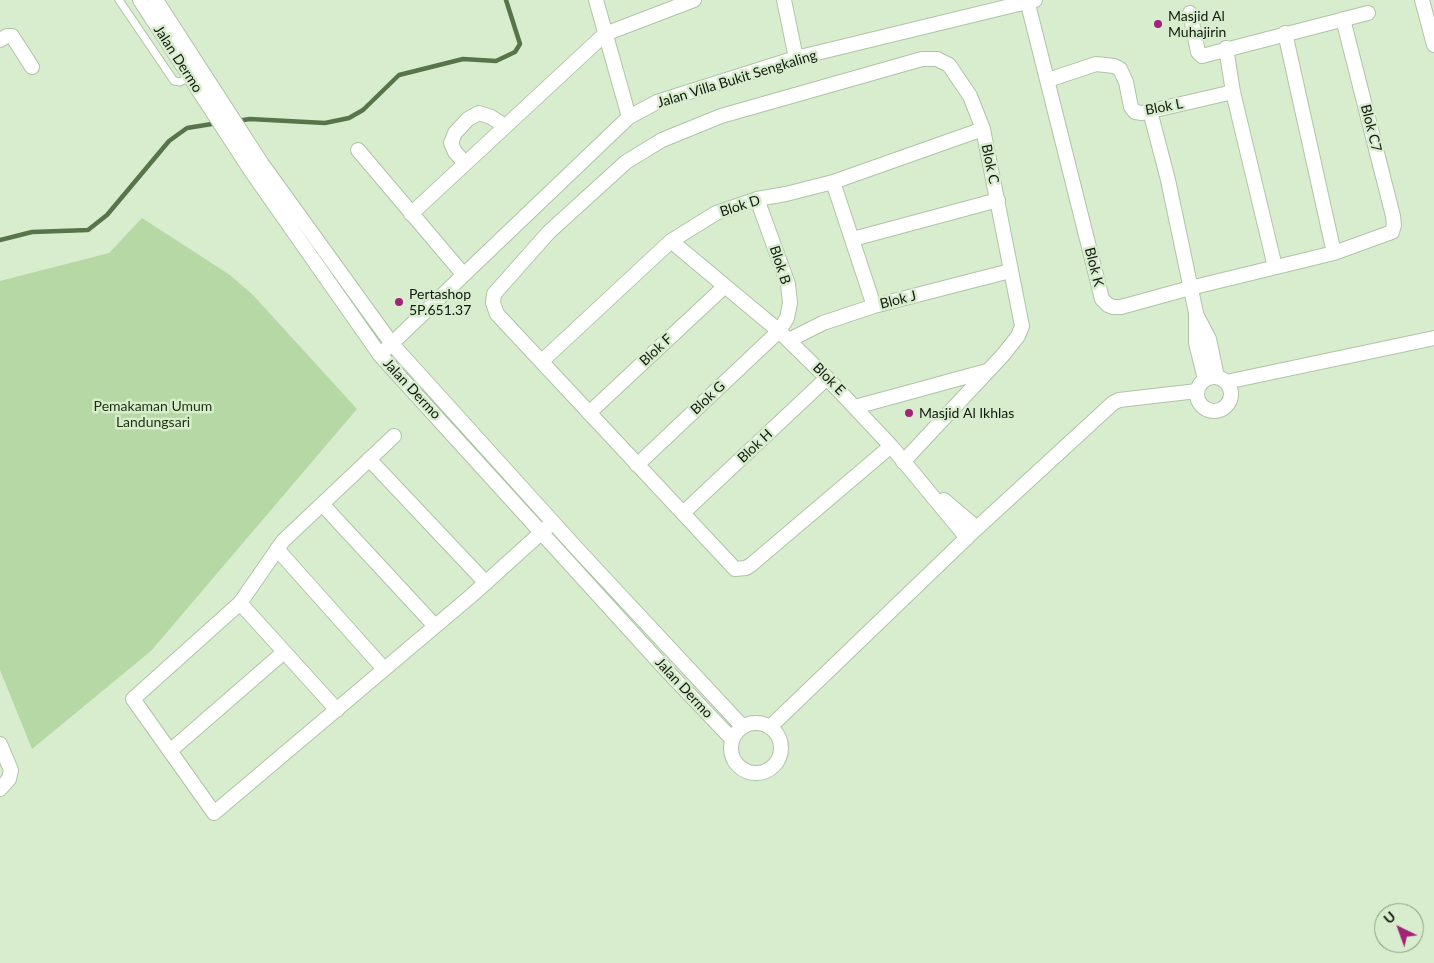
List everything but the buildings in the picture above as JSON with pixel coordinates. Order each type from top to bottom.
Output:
[{"type":"street","name":"Jalan Dermo","points":[[140,0],[195,78],[213,100],[380,355],[732,739]]},
{"type":"street","points":[[156,0],[195,78]]},
{"type":"street","points":[[596,0],[626,98],[629,117]]},
{"type":"street","points":[[411,214],[605,34],[674,3],[694,0]]},
{"type":"street","points":[[784,0],[796,58]]},
{"type":"street","points":[[1422,0],[1434,44]]},
{"type":"street","name":"Jalan Villa Bukit Sengkaling","points":[[380,355],[629,117],[657,102],[796,58],[1030,1]]},
{"type":"street","name":"Blok K","points":[[1030,1],[1102,299],[1108,305],[1121,307],[1275,266],[1334,253],[1388,235]]},
{"type":"street","points":[[1190,13],[1199,55],[1368,13]]},
{"type":"street","name":"Blok C7","points":[[1343,19],[1393,216],[1393,228],[1388,235]]},
{"type":"street","points":[[1285,33],[1334,253]]},
{"type":"street","points":[[0,40],[7,36],[12,36],[32,67]]},
{"type":"street","points":[[1226,48],[1232,92],[1275,266]]},
{"type":"street","name":"Blok C","points":[[890,446],[746,568],[735,569],[497,314],[493,304],[494,294],[498,286],[549,232],[626,162],[662,140],[721,116],[922,59],[937,59],[949,65],[961,81],[970,96],[983,130],[998,200],[1010,271],[1022,318],[1022,326],[1018,336],[988,371],[903,462]]},
{"type":"street","name":"Blok L","points":[[1048,80],[1096,64],[1108,64],[1120,69],[1126,82],[1131,107],[1136,112],[1150,112],[1232,92]]},
{"type":"street","points":[[1150,112],[1168,180],[1196,313],[1196,343],[1211,382]]},
{"type":"street","points":[[465,163],[451,143],[455,133],[468,119],[479,113],[491,117],[505,126]]},
{"type":"street","name":"Blok D","points":[[542,361],[671,241],[716,213],[757,199],[833,182],[983,130]]},
{"type":"street","points":[[358,150],[463,274]]},
{"type":"street","points":[[257,168],[392,344],[579,551],[743,727]]},
{"type":"street","points":[[833,182],[874,306]]},
{"type":"street","name":"Blok B","points":[[757,199],[788,284],[790,303],[784,336]]},
{"type":"street","points":[[853,239],[998,200]]},
{"type":"street","name":"Blok E","points":[[671,241],[784,336],[856,407],[903,462],[972,533]]},
{"type":"street","name":"Blok J","points":[[784,336],[874,306],[1010,271]]},
{"type":"street","name":"Blok F","points":[[589,413],[724,287]]},
{"type":"street","name":"Blok G","points":[[637,465],[784,336]]},
{"type":"street","points":[[770,727],[972,533],[1113,404],[1120,400],[1434,338]]},
{"type":"street","points":[[856,407],[988,371]]},
{"type":"street","name":"Blok H","points":[[683,513],[827,378]]},
{"type":"street","points":[[394,436],[277,549],[240,603],[133,699],[214,813],[435,626],[553,522]]},
{"type":"street","points":[[369,459],[486,582]]},
{"type":"street","points":[[322,504],[435,626]]},
{"type":"street","points":[[277,549],[384,669]]},
{"type":"street","points":[[567,561],[579,551]]},
{"type":"street","points":[[240,603],[337,710]]},
{"type":"street","points":[[170,751],[284,652]]},
{"type":"street","points":[[756,723],[770,727],[779,739],[780,755],[771,767],[764,771],[748,772],[735,762],[731,747],[732,739],[743,727],[756,723]]},
{"type":"street","points":[[0,744],[11,770],[9,779],[0,789]]},
{"type":"lane","points":[[119,0],[174,80],[180,82],[195,78]]},
{"type":"green space","name":"Pemakaman Umum Landungsari","points":[[142,218],[230,275],[253,295],[357,409],[151,651],[32,749],[0,670],[0,281],[109,253]]},
{"type":"waterway","points":[[236,121],[250,119],[325,123],[349,118],[363,110],[399,75],[463,59],[496,61],[515,52],[520,44],[506,0]]},
{"type":"waterway","points":[[0,240],[32,232],[88,230],[107,215],[169,141],[187,128],[218,123]]},
{"type":"place","name":"Masjid Al Muhajirin","points":[[1158,24]]},
{"type":"place","name":"Pertashop 5P.651.37","points":[[399,302]]},
{"type":"place","name":"Masjid Al Ikhlas","points":[[909,413]]}]
